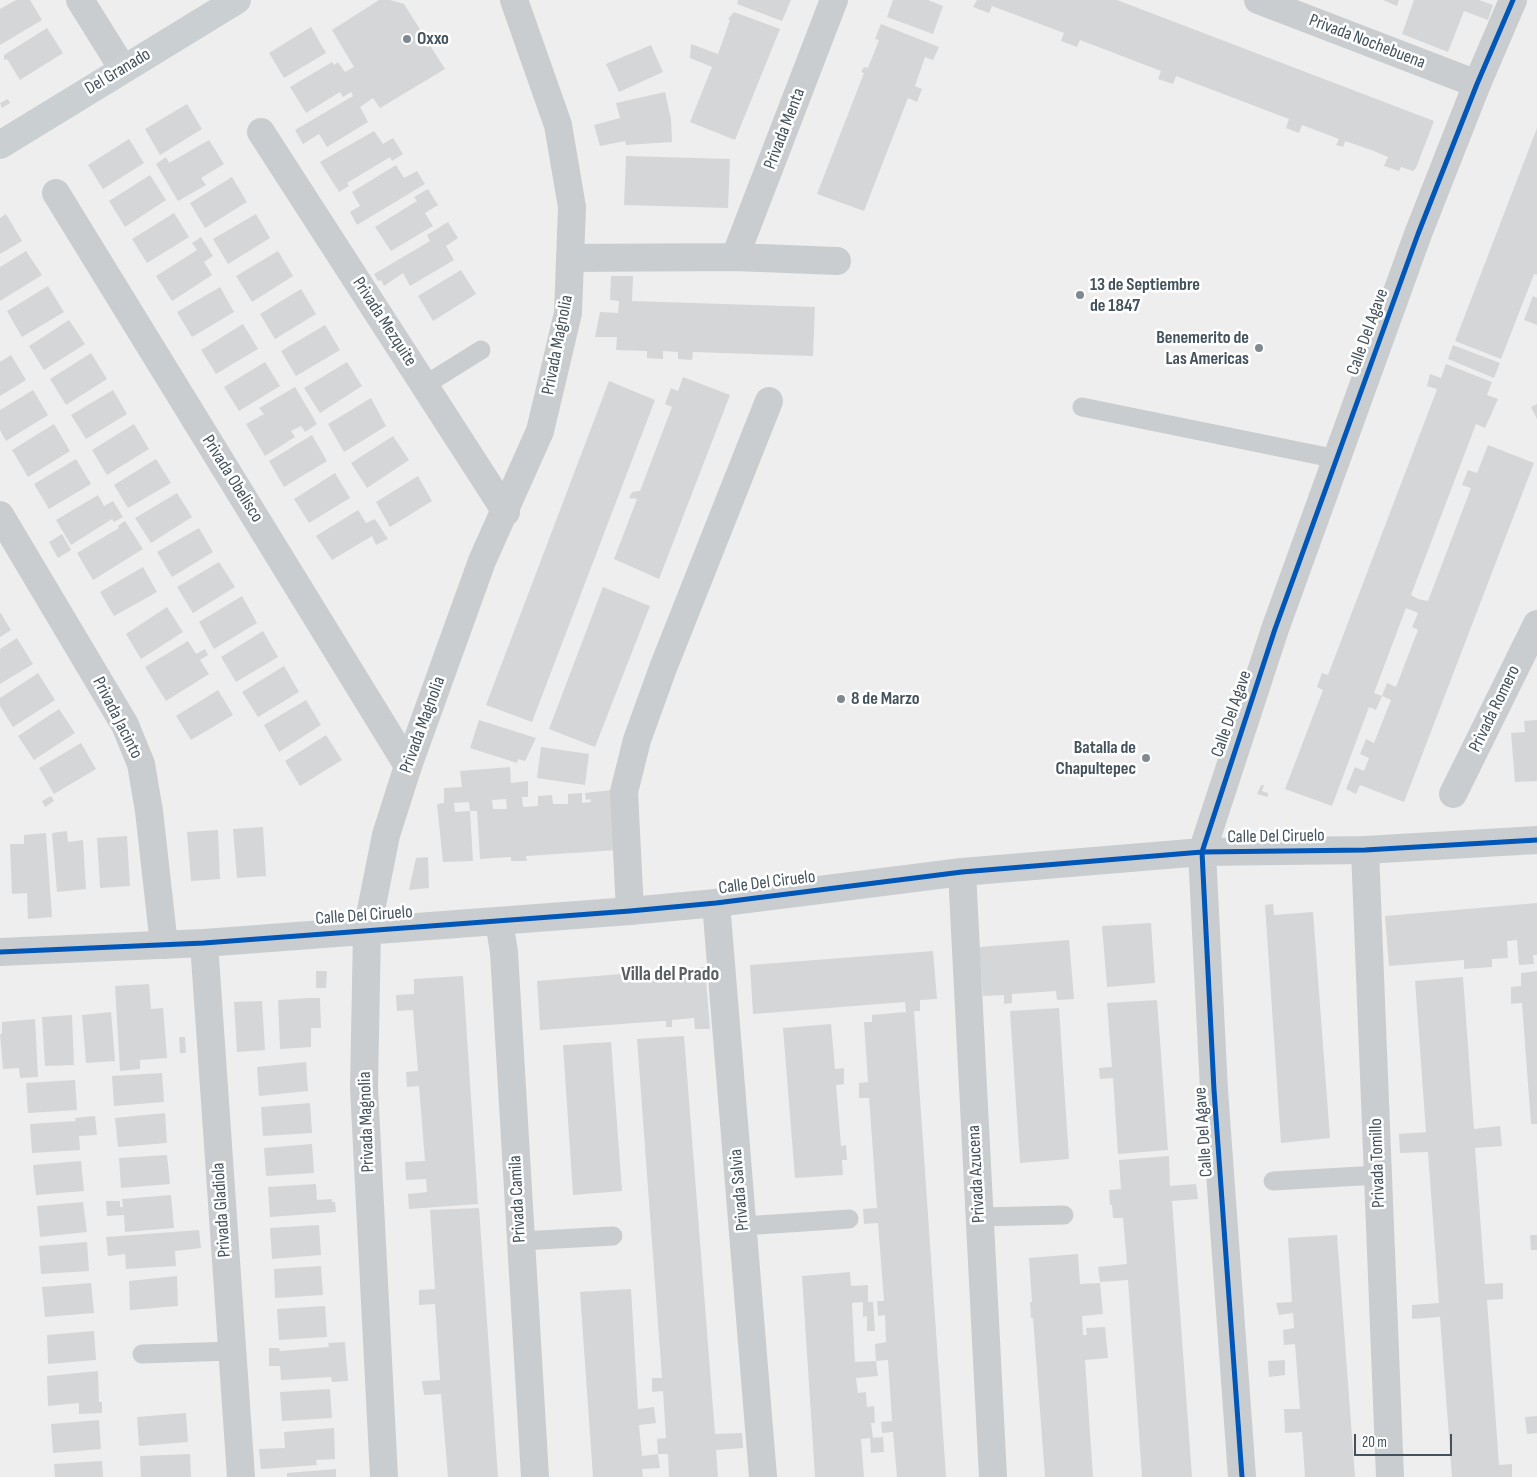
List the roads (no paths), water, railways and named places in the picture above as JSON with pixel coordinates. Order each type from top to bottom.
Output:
[{"type":"main road","name":"Del Granado","points":[[0,145],[237,0]]},
{"type":"street","points":[[80,0],[123,69]]},
{"type":"street","name":"Privada Magnolia","points":[[384,1477],[364,1088],[367,930],[386,834],[408,766],[482,561],[506,512],[540,431],[568,313],[572,258],[572,207],[558,125],[514,0]]},
{"type":"street","name":"Privada Menta","points":[[735,257],[834,0]]},
{"type":"street","name":"Privada Nochebuena","points":[[1258,0],[1477,84]]},
{"type":"street","name":"Calle Del Agave","points":[[1242,1477],[1214,1090],[1202,852],[1275,629],[1418,234],[1477,84],[1513,0]]},
{"type":"street","name":"Privada Mezquite","points":[[261,132],[506,512]]},
{"type":"street","name":"Privada Obelisco","points":[[56,193],[408,766]]},
{"type":"street","points":[[572,258],[735,257],[837,261]]},
{"type":"street","points":[[630,911],[624,792],[637,740],[663,668],[769,401]]},
{"type":"street","name":"Privada Jacinto","points":[[0,515],[125,726],[141,764],[164,945]]},
{"type":"street","name":"Privada Romero","points":[[1453,794],[1537,624]]},
{"type":"street","name":"Calle Del Ciruelo","points":[[0,952],[204,943],[630,911],[716,903],[962,872],[1202,852],[1365,850],[1537,840]]},
{"type":"street","name":"Privada Tomillo","points":[[1365,850],[1390,1477]]},
{"type":"street","name":"Privada Azucena","points":[[962,872],[993,1477]]},
{"type":"street","name":"Privada Salvia","points":[[716,903],[764,1477]]},
{"type":"street","name":"Privada Camila","points":[[499,921],[504,952],[534,1477]]},
{"type":"street","name":"Privada Gladiola","points":[[204,943],[241,1477]]},
{"type":"lane","points":[[424,385],[481,350]]},
{"type":"lane","points":[[1082,407],[1337,459]]},
{"type":"lane","points":[[1272,1181],[1378,1175]]},
{"type":"lane","points":[[979,1217],[1064,1214]]},
{"type":"lane","points":[[743,1226],[849,1219]]},
{"type":"lane","points":[[521,1241],[613,1236]]},
{"type":"lane","points":[[142,1354],[232,1351]]},
{"type":"place","name":"Oxxo","points":[[407,39]]},
{"type":"place","name":"13 de Septiembre de 1847","points":[[1080,295]]},
{"type":"place","name":"Benemerito de Las Americas","points":[[1259,348]]},
{"type":"place","name":"8 de Marzo","points":[[841,699]]},
{"type":"place","name":"Batalla de Chapultepec","points":[[1146,758]]},
{"type":"district","name":"Villa del Prado","points":[[670,975]]}]
